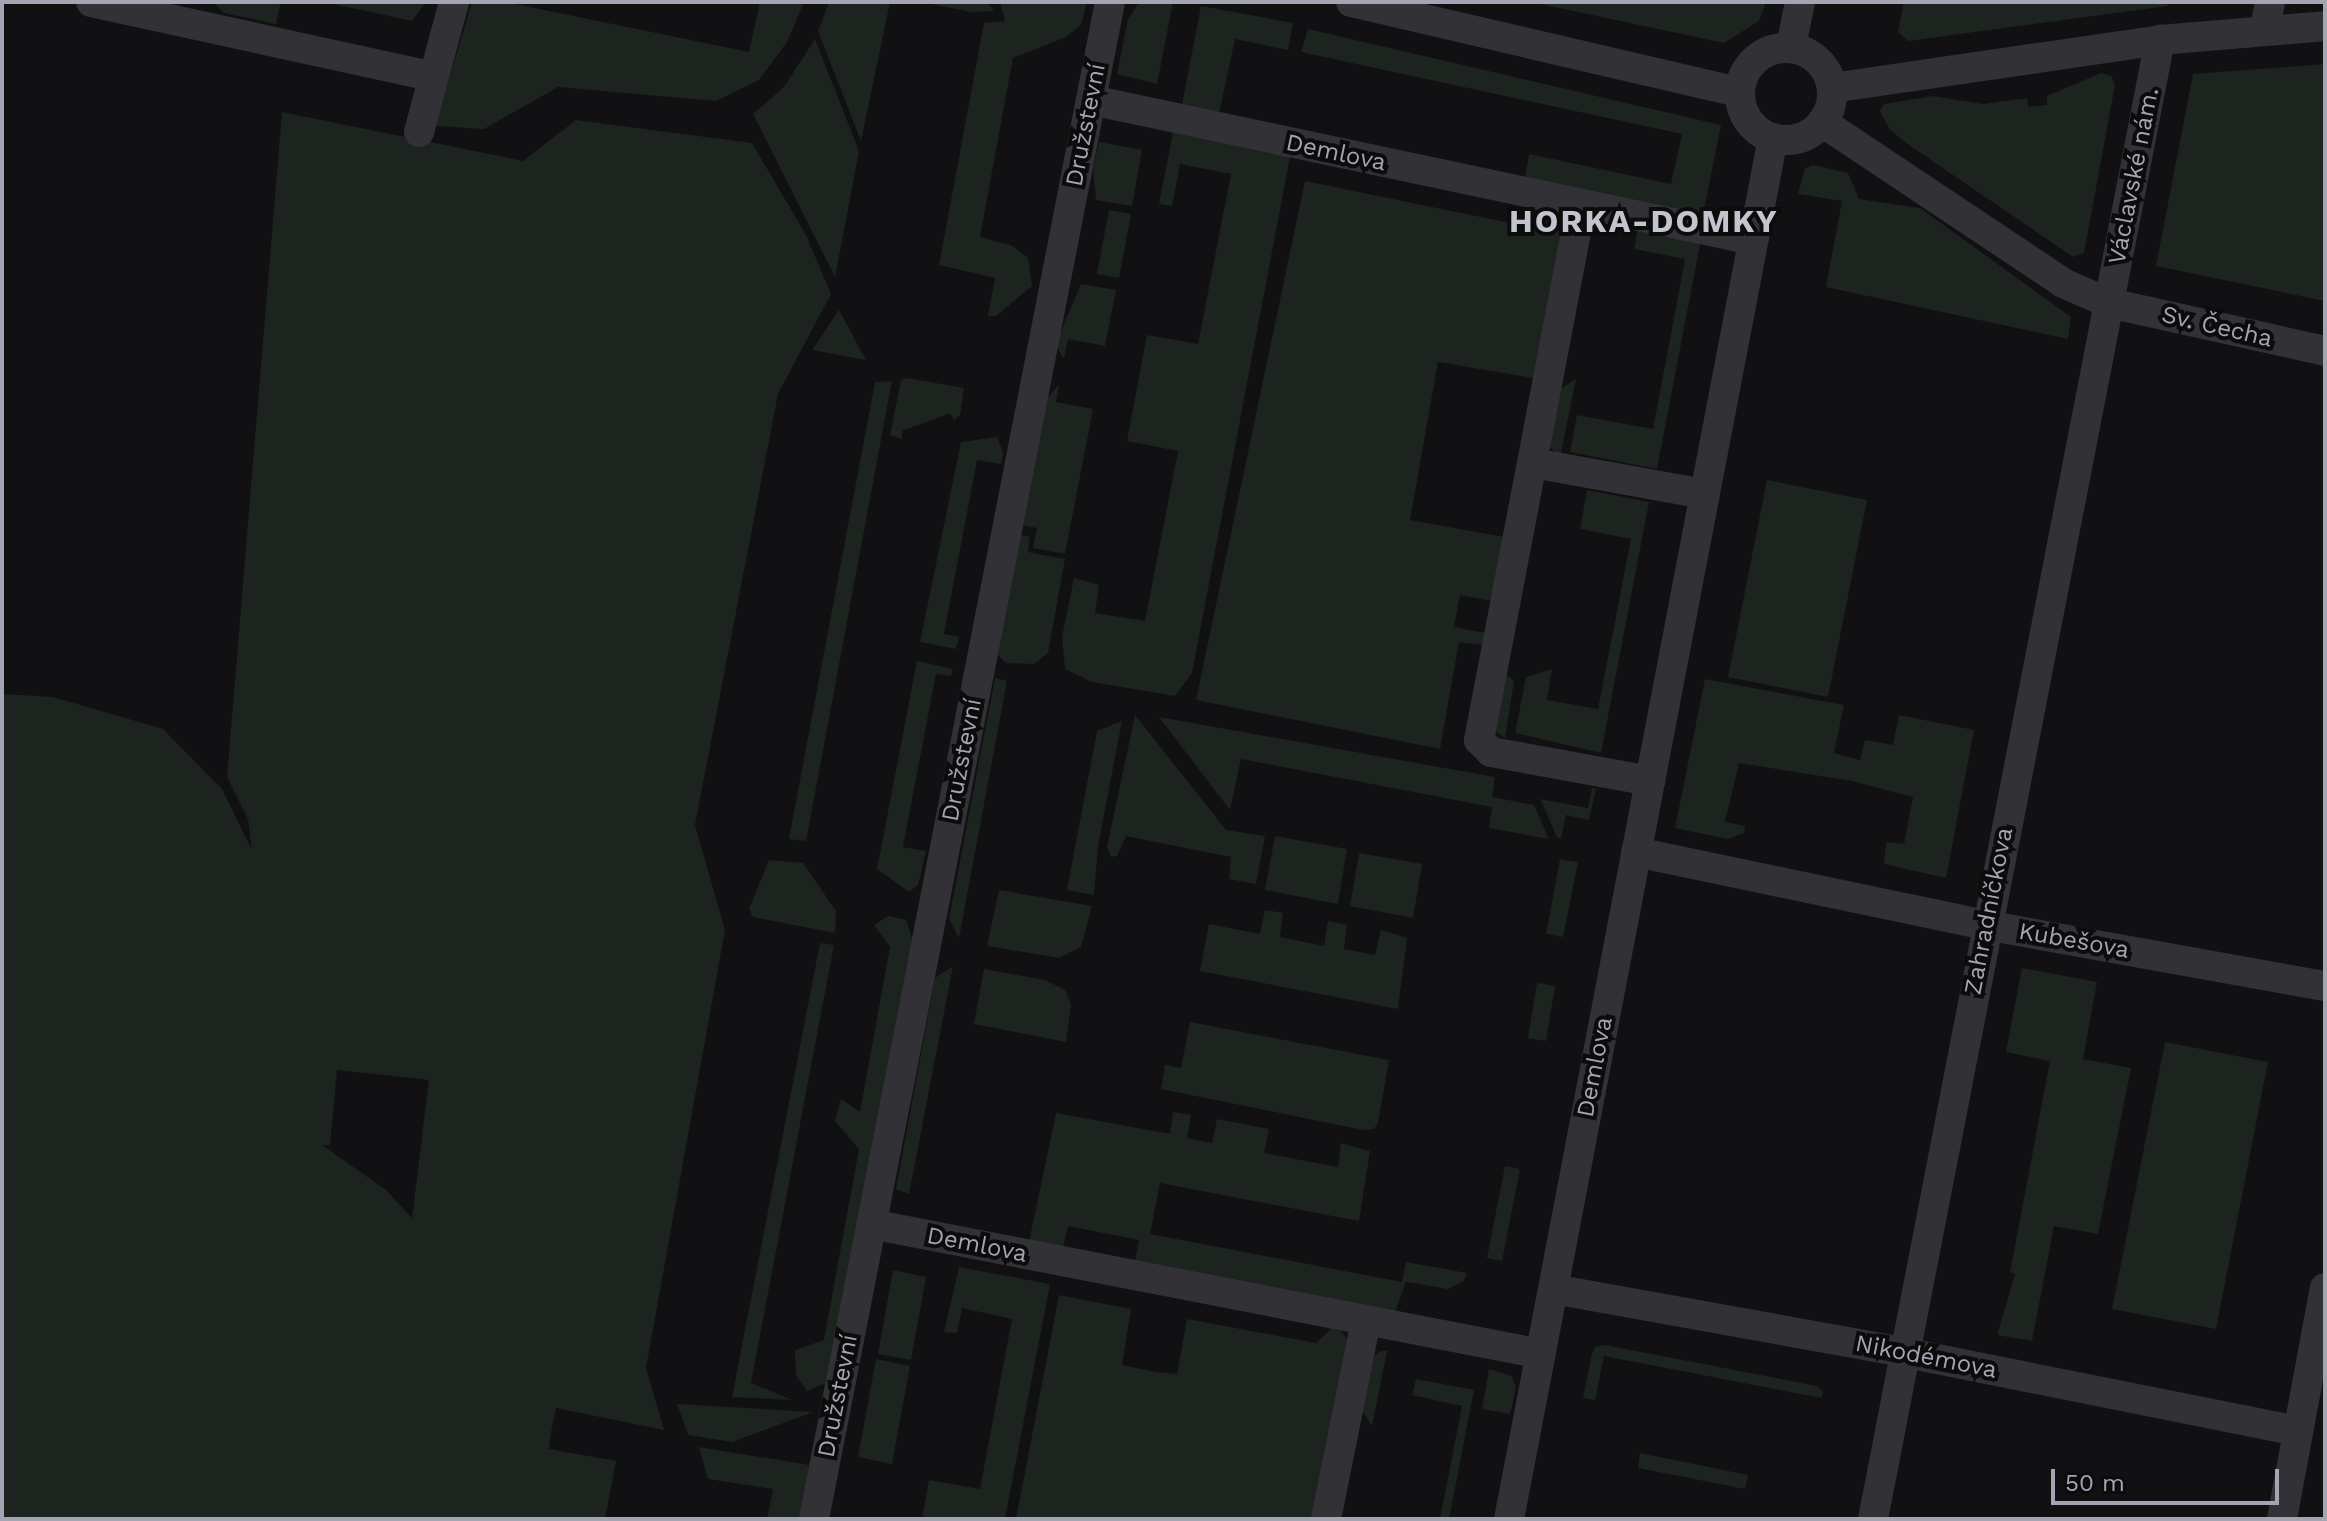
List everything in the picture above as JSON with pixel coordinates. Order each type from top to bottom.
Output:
[{"type":"street","points":[[91,2],[431,76]]},
{"type":"street","points":[[419,132],[431,76],[454,2]]},
{"type":"street","name":"Družstevní","points":[[814,1519],[1110,2]]},
{"type":"street","points":[[1351,2],[1739,92]]},
{"type":"street","points":[[1791,47],[1800,2]]},
{"type":"street","points":[[2264,31],[2270,2]]},
{"type":"street","points":[[1832,88],[2160,40],[2325,26]]},
{"type":"street","name":"Václavské nám.","points":[[1822,122],[2063,283],[2109,303],[2160,40]]},
{"type":"street","points":[[1791,47],[1821,63],[1832,88],[1830,107],[1822,122],[1797,139],[1773,138],[1744,116],[1739,92],[1754,59],[1776,48],[1791,47]]},
{"type":"street","name":"Demlova","points":[[1091,100],[1753,240]]},
{"type":"street","name":"Demlova","points":[[1509,1519],[1773,138]]},
{"type":"street","points":[[1581,206],[1479,740],[1491,752],[1650,781]]},
{"type":"street","name":"Sv. Čecha","points":[[2109,303],[2325,351]]},
{"type":"street","name":"Zahradníčkova","points":[[1873,1519],[1907,1353],[1985,925],[2109,303]]},
{"type":"street","points":[[1533,463],[1704,494]]},
{"type":"street","name":"Kubešova","points":[[1636,852],[1985,925],[2325,986]]},
{"type":"street","name":"Demlova","points":[[871,1224],[1541,1354]]},
{"type":"street","name":"Nikodémova","points":[[1553,1289],[1907,1353],[2298,1431]]},
{"type":"street","points":[[2282,1519],[2325,1290]]},
{"type":"street","points":[[1326,1519],[1366,1321]]},
{"type":"shaded area","points":[[213,2],[280,4],[276,24],[224,13]]},
{"type":"shaded area","points":[[324,2],[426,2],[412,21]]},
{"type":"shaded area","points":[[472,2],[506,2],[749,52],[760,2],[804,2],[787,42],[759,80],[716,101],[558,87],[484,129],[435,126]]},
{"type":"shaded area","points":[[829,2],[890,2],[861,141],[818,31]]},
{"type":"shaded area","points":[[921,2],[987,2],[994,11],[971,12]]},
{"type":"shaded area","points":[[1000,2],[1087,2],[1081,25],[1066,37],[1013,58],[980,237],[1013,246],[1028,258],[1032,286],[996,316],[988,316],[995,278],[939,265],[984,23],[1005,21]]},
{"type":"shaded area","points":[[1173,2],[1157,84],[1117,74],[1128,19],[1138,4]]},
{"type":"shaded area","points":[[1531,2],[1766,2],[1759,21],[1724,43]]},
{"type":"shaded area","points":[[1904,2],[2167,2],[2168,6],[1908,41],[1898,32]]},
{"type":"shaded area","points":[[1201,6],[1293,23],[1288,50],[1235,39],[1218,118],[1181,110]]},
{"type":"shaded area","points":[[1308,29],[1721,125],[1703,215],[1525,178],[1529,154],[1671,184],[1682,134],[1301,52]]},
{"type":"shaded area","points":[[815,39],[859,151],[835,277],[753,114],[784,87]]},
{"type":"shaded area","points":[[2325,64],[2325,301],[2156,266],[2193,74]]},
{"type":"shaded area","points":[[2101,73],[2111,76],[2115,85],[2084,253],[2073,257],[1909,145],[1890,130],[1880,111],[1884,104],[1933,96],[1983,104],[2027,98],[2028,107],[2047,105],[2047,96]]},
{"type":"shaded area","points":[[282,112],[523,161],[576,120],[752,143],[806,235],[831,294],[778,394],[695,825],[725,930],[646,1368],[664,1430],[556,1408],[552,1426],[549,1449],[616,1461],[605,1519],[2,1519],[2,694],[53,697],[163,729],[222,789],[252,850],[248,819],[227,777]],"holes":[[[337,1070],[429,1080],[412,1218],[386,1190],[322,1145],[330,1145]]]},
{"type":"shaded area","points":[[1174,127],[1291,152],[1192,673],[1175,696],[1092,682],[1065,669],[1062,637],[1074,578],[1099,585],[1095,613],[1145,621],[1178,451],[1127,441],[1147,335],[1198,344],[1231,174],[1180,164],[1172,206],[1159,204]]},
{"type":"shaded area","points":[[1099,142],[1142,150],[1132,206],[1096,200],[1093,169]]},
{"type":"shaded area","points":[[1813,165],[1848,173],[1859,199],[1920,208],[2071,317],[2068,339],[1826,287],[1842,201],[1798,194],[1805,168]]},
{"type":"shaded area","points":[[1305,181],[1530,227],[1541,205],[1552,209],[1567,233],[1539,379],[1438,362],[1410,520],[1504,537],[1491,601],[1460,595],[1454,627],[1485,633],[1483,645],[1459,642],[1440,749],[1196,700]]},
{"type":"shaded area","points":[[1109,210],[1131,214],[1119,278],[1097,274]]},
{"type":"shaded area","points":[[1639,225],[1701,239],[1657,469],[1570,452],[1577,415],[1653,429],[1685,259],[1634,249]]},
{"type":"shaded area","points":[[1081,284],[1116,290],[1105,346],[1068,339],[1064,359],[1055,345]]},
{"type":"shaded area","points":[[839,310],[866,360],[812,350]]},
{"type":"shaded area","points":[[907,378],[964,388],[960,415],[954,420],[950,413],[902,431],[902,439],[890,435],[901,380]]},
{"type":"shaded area","points":[[1576,379],[1560,458],[1549,446],[1554,393]]},
{"type":"shaded area","points":[[892,381],[806,841],[789,839],[875,382]]},
{"type":"shaded area","points":[[1059,385],[1056,402],[1093,409],[1065,554],[1033,548],[1037,528],[1020,525],[1044,401]]},
{"type":"shaded area","points":[[997,437],[1003,452],[1001,464],[977,460],[944,634],[959,637],[956,649],[920,642],[961,442]]},
{"type":"shaded area","points":[[1767,480],[1867,500],[1828,697],[1728,677]]},
{"type":"shaded area","points":[[1587,490],[1649,502],[1601,753],[1515,733],[1526,677],[1552,669],[1547,700],[1598,709],[1631,539],[1580,529]]},
{"type":"shaded area","points":[[1018,534],[1030,537],[1028,552],[1065,559],[1048,653],[1034,664],[1006,663],[996,653]]},
{"type":"shaded area","points":[[917,661],[953,669],[951,676],[936,674],[903,847],[926,851],[918,885],[909,892],[877,869]]},
{"type":"shaded area","points":[[1500,669],[1514,681],[1505,738],[1497,733],[1492,716]]},
{"type":"shaded area","points":[[995,678],[1007,681],[959,938],[949,919]]},
{"type":"shaded area","points":[[1705,679],[1844,705],[1834,753],[1860,760],[1865,740],[1893,745],[1899,715],[1974,730],[1946,878],[1884,864],[1886,842],[1904,844],[1913,797],[1852,781],[1739,763],[1725,822],[1745,826],[1744,833],[1728,839],[1675,828]]},
{"type":"shaded area","points":[[1135,715],[1226,830],[1265,836],[1256,884],[1229,879],[1231,857],[1126,836],[1117,856],[1111,857],[1107,847]]},
{"type":"shaded area","points":[[1159,717],[1495,777],[1492,797],[1534,805],[1549,839],[1489,828],[1492,807],[1241,759],[1230,810]]},
{"type":"shaded area","points":[[1122,721],[1098,846],[1094,895],[1067,890],[1097,731]]},
{"type":"shaded area","points":[[1592,788],[1596,789],[1589,820],[1566,815],[1561,839],[1557,837],[1540,799],[1588,808]]},
{"type":"shaded area","points":[[1275,836],[1347,849],[1338,904],[1265,890]]},
{"type":"shaded area","points":[[1359,853],[1422,864],[1413,918],[1350,906]]},
{"type":"shaded area","points":[[1560,859],[1578,862],[1563,937],[1546,934]]},
{"type":"shaded area","points":[[769,860],[803,863],[836,911],[835,933],[753,917],[749,909]]},
{"type":"shaded area","points":[[999,890],[1092,906],[1081,947],[1059,958],[987,946]]},
{"type":"shaded area","points":[[1265,910],[1283,913],[1280,937],[1324,946],[1328,921],[1347,925],[1344,949],[1375,955],[1381,930],[1407,938],[1398,1009],[1200,971],[1209,924],[1260,934]]},
{"type":"shaded area","points":[[888,916],[906,920],[912,938],[826,1383],[807,1391],[796,1375],[795,1350],[824,1340],[859,1149],[835,1121],[841,1099],[860,1112],[890,947],[874,925]]},
{"type":"shaded area","points":[[820,943],[834,945],[751,1383],[792,1400],[732,1397]]},
{"type":"shaded area","points":[[953,966],[909,1194],[896,1189],[935,978]]},
{"type":"shaded area","points":[[2022,968],[2097,982],[2083,1059],[2131,1068],[2098,1234],[2054,1226],[2032,1341],[1997,1335],[2015,1274],[2010,1272],[2050,1061],[2006,1052]]},
{"type":"shaded area","points":[[984,969],[1045,980],[1065,990],[1071,1004],[1066,1042],[974,1024]]},
{"type":"shaded area","points":[[1537,983],[1555,986],[1546,1041],[1528,1038]]},
{"type":"shaded area","points":[[1190,1022],[1389,1060],[1378,1123],[1374,1129],[1363,1130],[1161,1089],[1165,1065],[1181,1068]]},
{"type":"shaded area","points":[[2165,1042],[2268,1062],[2216,1329],[2112,1309]]},
{"type":"shaded area","points":[[1173,1112],[1191,1115],[1187,1138],[1212,1143],[1217,1119],[1269,1129],[1264,1153],[1338,1167],[1341,1143],[1370,1151],[1359,1221],[1160,1183],[1150,1234],[1402,1282],[1406,1262],[1467,1273],[1464,1281],[1448,1289],[1406,1282],[1395,1312],[1135,1262],[1139,1240],[1068,1226],[1063,1247],[1029,1242],[1056,1113],[1170,1134]]},
{"type":"shaded area","points":[[1505,1166],[1520,1169],[1502,1261],[1487,1258]]},
{"type":"shaded area","points":[[959,1267],[1050,1284],[1005,1519],[922,1519],[929,1480],[980,1489],[1012,1319],[962,1308],[957,1333],[944,1332]]},
{"type":"shaded area","points":[[893,1270],[926,1277],[911,1360],[878,1354]]},
{"type":"shaded area","points":[[1059,1295],[1131,1309],[1122,1365],[1155,1372],[1177,1374],[1187,1319],[1316,1343],[1334,1326],[1342,1332],[1349,1342],[1312,1519],[1016,1519]]},
{"type":"shaded area","points":[[1605,1345],[1817,1386],[1823,1392],[1821,1398],[1604,1356],[1595,1400],[1583,1398],[1592,1354],[1595,1347]]},
{"type":"shaded area","points":[[1381,1351],[1387,1351],[1372,1426],[1358,1404],[1369,1360]]},
{"type":"shaded area","points":[[876,1359],[910,1366],[892,1464],[858,1457]]},
{"type":"shaded area","points":[[1489,1369],[1512,1376],[1516,1388],[1510,1414],[1482,1409]]},
{"type":"shaded area","points":[[1416,1379],[1474,1390],[1449,1519],[1440,1519],[1462,1406],[1412,1395]]},
{"type":"shaded area","points":[[677,1404],[813,1412],[732,1442],[688,1435]]},
{"type":"shaded area","points":[[699,1447],[809,1465],[801,1519],[767,1519],[773,1489],[708,1479]]},
{"type":"shaded area","points":[[1640,1453],[1748,1475],[1745,1489],[1638,1468]]},
{"type":"district","name":"HORKA-DOMKY","points":[[1644,221]]}]
